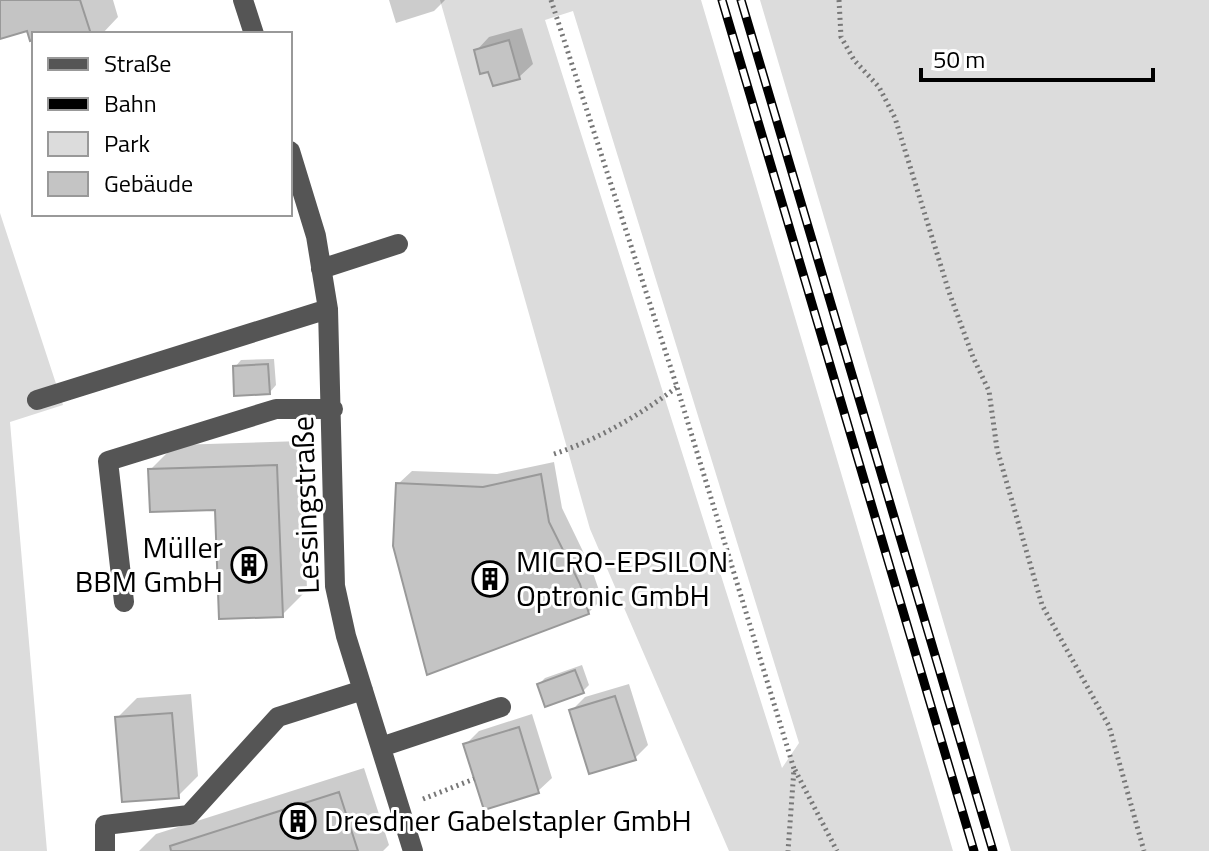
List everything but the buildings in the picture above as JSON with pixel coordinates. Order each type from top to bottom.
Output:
[{"type":"street","points":[[243,0],[253,32]]},
{"type":"street","name":"Lessingstraße","points":[[292,158],[316,236],[328,309],[333,409],[335,586],[346,636],[413,851]]},
{"type":"street","points":[[321,269],[398,244]]},
{"type":"street","points":[[37,400],[328,309]]},
{"type":"street","points":[[124,602],[108,461],[276,409],[333,409]]},
{"type":"street","points":[[105,851],[105,825],[189,815],[278,717],[363,690]]},
{"type":"street","points":[[381,747],[501,707]]},
{"type":"path","points":[[551,0],[677,387],[794,769],[837,851]]},
{"type":"path","points":[[839,0],[841,37],[854,60],[879,87],[895,118],[949,292],[989,391],[997,449],[1042,605],[1109,726],[1144,851]]},
{"type":"path","points":[[554,454],[578,446],[644,412],[677,387]]},
{"type":"path","points":[[788,851],[794,769]]},
{"type":"path","points":[[399,807],[474,779]]},
{"type":"green space","points":[[440,0],[701,0],[953,851],[729,851],[590,529]],"holes":[[[573,11],[799,743],[782,768],[545,20]]]},
{"type":"green space","points":[[760,0],[1209,0],[1209,851],[1011,851]]},
{"type":"green space","points":[[0,213],[63,405],[10,422],[47,851],[0,851]]},
{"type":"railway","points":[[722,0],[974,851]]},
{"type":"railway","points":[[741,0],[993,851]]},
{"type":"place","name":"Müller BBM GmbH","points":[[249,565]]},
{"type":"place","name":"MICRO-EPSILON Optronic GmbH","points":[[490,579]]},
{"type":"place","name":"Dresdner Gabelstapler GmbH","points":[[298,821]]}]
